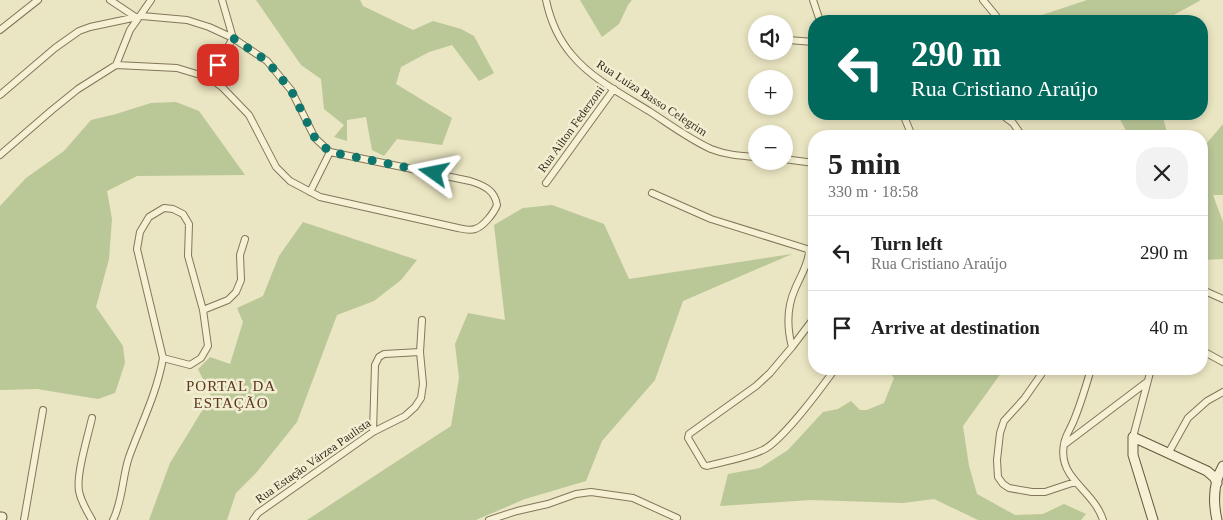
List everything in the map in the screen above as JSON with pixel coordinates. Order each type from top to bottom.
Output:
[{"type":"street","points":[[0,30],[38,0]]},
{"type":"street","points":[[110,0],[137,18]]},
{"type":"street","points":[[116,65],[130,30],[150,0]]},
{"type":"street","points":[[210,78],[233,38],[222,0]]},
{"type":"street","name":"Rua Luiza Basso Celegrim","points":[[546,0],[558,32],[580,65],[614,89],[710,148],[748,157]]},
{"type":"street","points":[[813,0],[818,15]]},
{"type":"street","points":[[983,0],[995,15]]},
{"type":"street","points":[[0,94],[55,48],[80,31],[142,16],[161,16],[186,20],[209,27],[233,38],[267,61],[291,90],[315,138],[330,152],[470,180],[481,184],[494,196],[497,205],[494,211],[474,230],[320,197],[290,181],[276,167],[249,115],[234,98],[210,78],[177,68],[116,65],[78,89],[0,155]]},
{"type":"street","points":[[793,40],[808,42]]},
{"type":"street","name":"Rua Ailton Federzoni","points":[[546,183],[614,89]]},
{"type":"street","points":[[1009,120],[1018,130]]},
{"type":"street","points":[[310,192],[330,152]]},
{"type":"street","points":[[793,160],[808,162]]},
{"type":"street","points":[[652,194],[711,219],[808,250]]},
{"type":"street","points":[[112,520],[118,510],[128,459],[149,409],[164,358],[137,250],[140,232],[149,217],[164,208],[173,209],[183,214],[189,224],[188,256],[203,310],[208,346],[201,358],[190,365],[164,358]]},
{"type":"street","points":[[203,310],[228,300],[236,292],[241,280],[240,256],[245,239]]},
{"type":"street","points":[[792,348],[788,331],[790,307],[794,292],[808,260]]},
{"type":"street","points":[[1208,292],[1223,299]]},
{"type":"street","name":"Rua Estação Várzea Paulista","points":[[253,520],[258,513],[373,432],[405,416],[415,408],[421,398],[423,384],[420,352],[422,320]]},
{"type":"street","points":[[808,326],[770,373],[756,386],[689,434],[688,438],[704,465],[707,466],[764,450],[783,433],[830,375]]},
{"type":"street","points":[[373,432],[375,365],[379,357],[384,354],[420,352]]},
{"type":"street","points":[[1208,354],[1223,362]]},
{"type":"street","points":[[1041,375],[1024,399],[1004,421],[1000,433],[997,460],[998,477],[1002,484],[1009,488],[1032,492],[1045,492],[1075,482]]},
{"type":"street","points":[[1089,375],[1064,444],[1064,459],[1067,470],[1075,482],[1087,493],[1103,520]]},
{"type":"street","points":[[1149,375],[1132,437],[1133,454],[1153,520]]},
{"type":"street","points":[[1064,444],[1147,382]]},
{"type":"street","points":[[1168,452],[1188,418],[1207,401],[1223,392]]},
{"type":"street","points":[[24,520],[43,410]]},
{"type":"street","points":[[92,418],[79,478],[79,492],[92,520]]},
{"type":"street","points":[[1132,437],[1207,471],[1217,483]]},
{"type":"street","points":[[1207,471],[1222,468],[1217,483],[1214,508],[1217,520]]},
{"type":"street","points":[[489,520],[548,504],[576,494],[591,492],[633,498],[677,518]]},
{"type":"green space","points":[[256,0],[360,0],[363,6],[413,30],[433,21],[461,29],[474,36],[494,73],[479,81],[452,45],[429,52],[401,67],[396,84],[452,118],[442,145],[397,139],[384,156],[372,150],[366,117],[347,120],[347,141],[334,137],[344,125],[324,109],[321,79],[301,65]]},
{"type":"green space","points":[[580,0],[632,0],[619,24],[602,37]]},
{"type":"green space","points":[[1087,0],[1201,0],[1174,15],[1042,15]]},
{"type":"green space","points":[[176,102],[199,111],[245,175],[137,176],[107,191],[112,219],[109,259],[96,307],[123,346],[125,363],[115,393],[98,399],[37,389],[0,390],[0,206],[26,178],[64,151],[91,120],[151,103]]},
{"type":"green space","points":[[1120,120],[1164,120],[1166,130],[1126,130]]},
{"type":"green space","points":[[1223,124],[1223,195],[1213,195],[1223,222],[1223,259],[1208,260],[1208,142]]},
{"type":"green space","points":[[552,205],[604,224],[629,279],[792,254],[683,301],[655,380],[602,441],[586,481],[525,499],[476,520],[307,520],[451,426],[459,378],[455,344],[468,313],[505,320],[494,225],[523,208]]},
{"type":"green space","points":[[303,222],[417,260],[401,280],[374,301],[337,315],[297,422],[256,473],[236,493],[227,520],[149,520],[170,463],[211,396],[198,369],[210,357],[230,364],[243,322],[237,308],[263,296],[279,256]]},
{"type":"green space","points":[[892,375],[1000,375],[963,426],[969,466],[977,494],[1015,515],[1043,514],[1064,504],[1086,514],[1081,520],[978,520],[934,499],[903,503],[811,500],[720,506],[728,474],[760,468],[788,450],[823,412],[838,409],[851,401],[860,410],[867,410],[884,403],[894,378]]},
{"type":"district","name":"PORTAL DA ESTAÇÃO","points":[[231,394]]},
{"type":"route","points":[[218,65],[233,38],[254,50],[267,61],[291,90],[315,138],[330,152],[434,173]]}]
